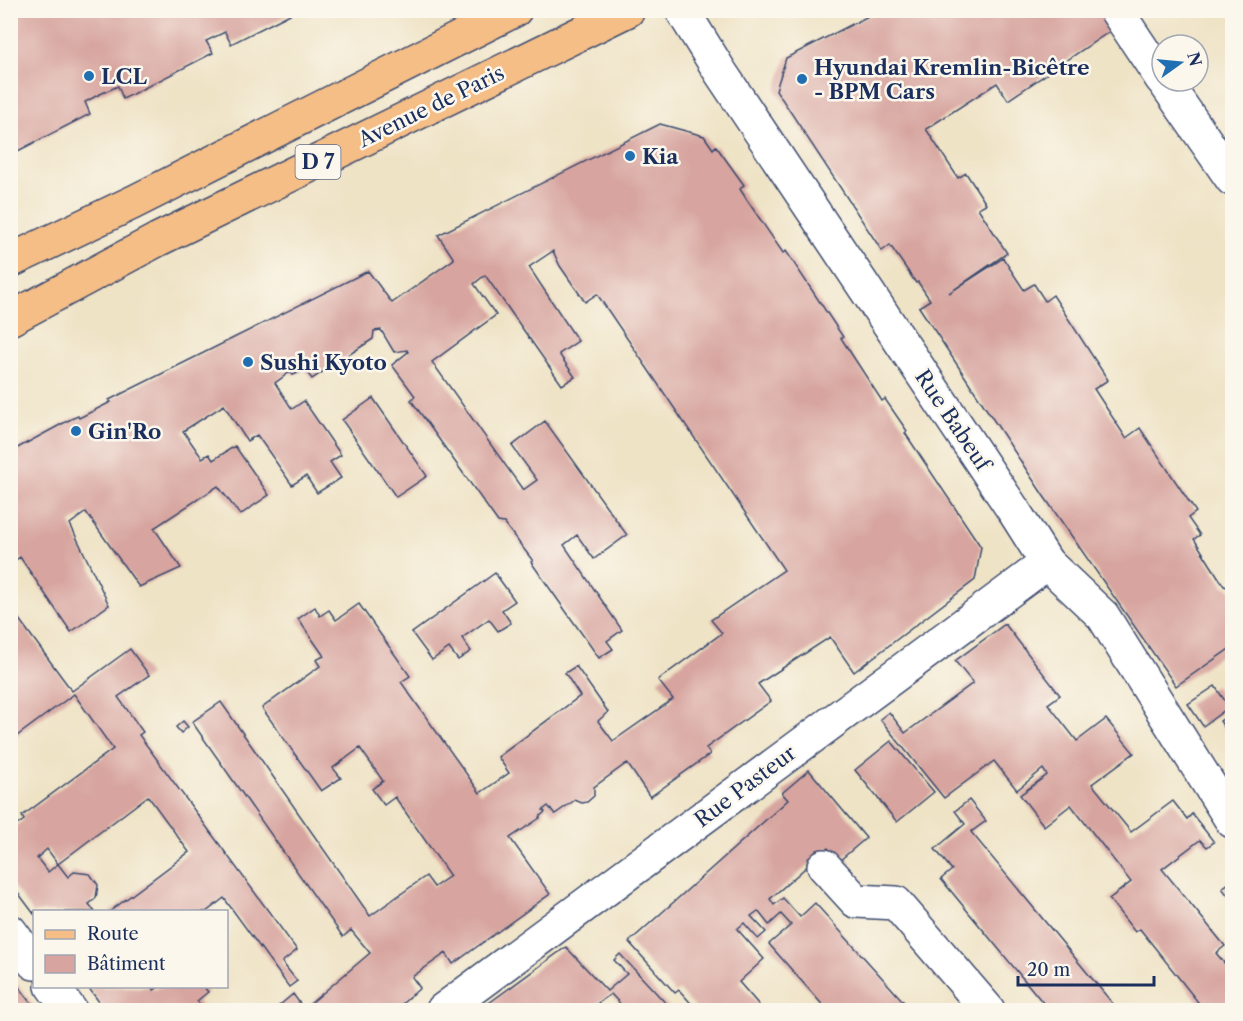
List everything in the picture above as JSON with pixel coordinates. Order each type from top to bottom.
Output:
[{"type":"main road","name":"D 7","points":[[10,261],[144,197],[515,10]]},
{"type":"main road","name":"Avenue de Paris","points":[[10,319],[157,240],[628,10]]},
{"type":"street","name":"Rue Babeuf","points":[[682,10],[720,73],[1008,501],[1047,563],[1103,616],[1233,821]]},
{"type":"street","points":[[1116,10],[1150,61]]},
{"type":"street","points":[[1172,93],[1233,178]]},
{"type":"street","name":"Rue Pasteur","points":[[443,1011],[1047,563]]},
{"type":"street","points":[[824,866],[856,901],[896,903],[988,1011]]},
{"type":"street","points":[[10,931],[33,962]]},
{"type":"street","points":[[53,988],[70,1011]]},
{"type":"building","name":"LCL","points":[[10,10],[298,10],[231,44],[225,32],[206,41],[213,53],[123,99],[118,86],[98,95],[85,102],[90,114],[10,155]]},
{"type":"building","points":[[880,10],[892,10],[894,14],[899,10],[1105,10],[1116,27],[1008,100],[997,83],[926,129],[958,178],[966,173],[986,204],[978,208],[1007,253],[949,293],[1003,258],[1024,290],[1034,284],[1045,301],[1053,295],[1108,380],[1094,389],[1126,438],[1140,428],[1196,512],[1188,518],[1200,535],[1194,539],[1224,586],[1232,591],[1230,603],[1232,606],[1232,647],[1176,686],[1043,495],[919,307],[930,300],[918,282],[916,283],[890,245],[882,251],[776,90],[786,58]]},
{"type":"building","points":[[660,124],[704,136],[713,149],[716,146],[744,185],[740,189],[747,200],[783,253],[786,251],[882,401],[885,399],[907,431],[905,433],[981,547],[975,580],[854,672],[830,637],[758,684],[771,701],[706,748],[710,754],[650,797],[627,763],[594,787],[594,796],[587,802],[582,803],[575,800],[555,814],[548,806],[543,810],[545,812],[540,818],[510,838],[550,894],[453,964],[446,953],[412,977],[420,988],[395,1010],[274,1010],[293,994],[304,1009],[370,953],[351,930],[343,937],[192,722],[221,702],[370,916],[426,876],[434,887],[450,876],[395,797],[384,805],[372,789],[383,781],[360,748],[333,768],[341,778],[321,791],[262,708],[320,666],[316,660],[324,656],[298,619],[315,607],[320,616],[329,610],[336,620],[359,604],[410,676],[401,682],[480,793],[509,773],[498,757],[580,696],[565,673],[576,666],[608,712],[598,721],[613,741],[673,699],[658,680],[722,633],[711,620],[784,570],[597,294],[585,302],[560,266],[553,251],[529,267],[578,341],[559,354],[575,377],[562,385],[485,275],[474,284],[496,315],[432,362],[523,490],[537,480],[512,446],[545,421],[627,535],[594,559],[577,535],[564,545],[622,630],[607,641],[613,649],[599,658],[531,562],[533,561],[504,523],[498,522],[411,400],[415,396],[392,365],[408,352],[407,350],[394,352],[381,330],[374,331],[373,339],[312,379],[305,370],[293,375],[290,372],[275,383],[292,409],[304,401],[341,455],[330,462],[341,478],[317,493],[306,476],[292,485],[257,435],[247,441],[224,405],[183,431],[202,458],[209,454],[213,460],[235,446],[269,495],[240,515],[218,486],[154,528],[181,568],[139,587],[86,512],[70,524],[109,605],[71,632],[20,557],[10,564],[10,452],[71,419],[78,416],[79,418],[111,402],[109,400],[368,271],[392,303],[454,259],[438,235]]},
{"type":"building","points":[[373,398],[427,476],[396,497],[342,420]]},
{"type":"building","points":[[495,573],[515,601],[502,610],[511,623],[498,631],[489,619],[462,638],[471,651],[458,660],[449,648],[432,660],[412,633]]},
{"type":"building","points":[[10,607],[72,691],[130,649],[149,675],[118,697],[143,732],[139,735],[297,950],[282,962],[297,981],[289,987],[224,898],[209,910],[112,910],[189,852],[148,796],[58,864],[68,877],[74,872],[90,874],[98,885],[96,898],[89,904],[94,910],[33,910],[33,913],[10,882],[10,823],[14,827],[24,820],[22,816],[113,749],[74,694],[10,741]],"holes":[[[47,849],[58,864],[48,872],[37,858]]]},
{"type":"building","points":[[1005,624],[1060,695],[1048,704],[1077,741],[1106,719],[1134,753],[1092,784],[1131,832],[1173,801],[1187,819],[1192,814],[1214,842],[1207,847],[1200,840],[1162,869],[1225,946],[1216,953],[1226,965],[1232,959],[1232,1010],[1201,1010],[1195,1004],[1198,1002],[1140,929],[1135,932],[1109,899],[1131,882],[1071,805],[1044,826],[1020,795],[1047,775],[1043,769],[1017,790],[994,761],[944,798],[880,719],[889,712],[905,733],[973,683],[955,661]]},
{"type":"building","points":[[1215,686],[1229,707],[1203,726],[1188,704]]},
{"type":"building","points":[[1232,713],[1232,739],[1220,721]]},
{"type":"building","points":[[183,721],[188,727],[181,733],[176,727]]},
{"type":"building","points":[[891,741],[934,792],[897,822],[855,770]]},
{"type":"building","points":[[809,770],[866,838],[839,861],[828,848],[770,899],[774,905],[783,898],[800,917],[815,903],[911,1010],[827,1010],[769,944],[791,925],[781,914],[769,925],[758,911],[751,916],[766,932],[758,939],[744,923],[737,929],[764,959],[739,982],[759,1005],[753,1010],[697,1010],[679,990],[675,993],[629,942],[788,800],[782,793]]},
{"type":"building","points":[[969,800],[986,821],[971,832],[1118,1010],[1049,1010],[941,879],[952,870],[935,849],[965,824],[955,811]]},
{"type":"building","points":[[1232,881],[1232,901],[1222,888]]},
{"type":"building","points":[[566,947],[607,991],[627,974],[614,960],[620,954],[672,1010],[626,1010],[611,994],[588,1010],[584,1010],[580,1005],[572,1010],[484,1010],[482,1008]]},
{"type":"building","points":[[10,975],[37,1010],[10,1010]]},
{"type":"building","points":[[89,988],[153,988],[154,990],[157,988],[205,988],[208,992],[197,1001],[205,1010],[105,1010]]},
{"type":"place","name":"LCL","points":[[89,76]]},
{"type":"place","name":"Hyundai Kremlin-Bicêtre - BPM Cars","points":[[802,79]]},
{"type":"place","name":"Kia","points":[[630,156]]},
{"type":"place","name":"Sushi Kyoto","points":[[248,362]]},
{"type":"place","name":"Gin'Ro","points":[[76,431]]}]
